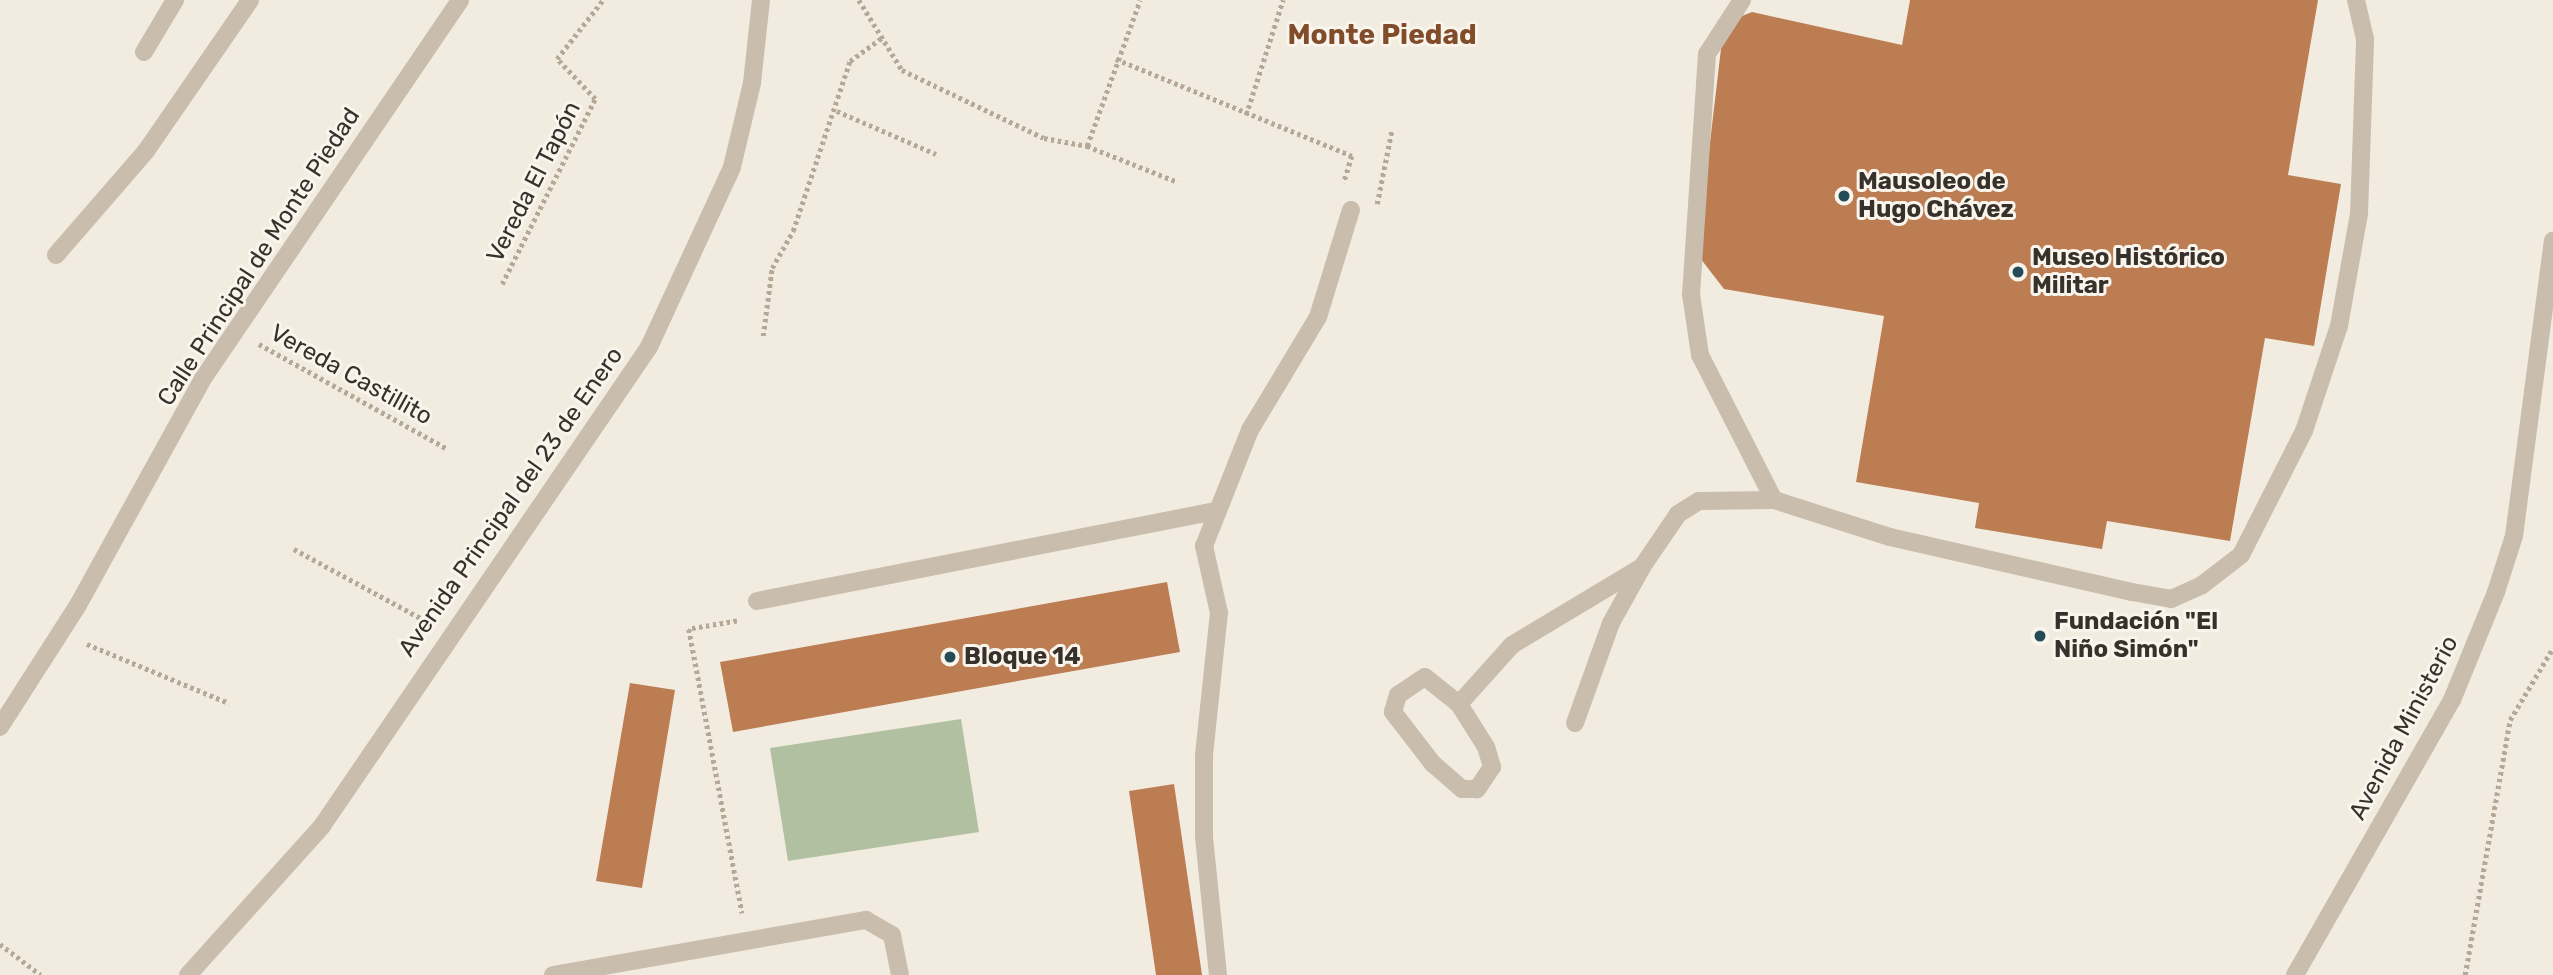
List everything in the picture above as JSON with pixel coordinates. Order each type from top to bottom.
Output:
[{"type":"street","points":[[144,52],[175,0]]},
{"type":"street","points":[[56,255],[145,151],[250,0]]},
{"type":"street","name":"Calle Principal de Monte Piedad","points":[[0,727],[61,633],[202,380],[460,0]]},
{"type":"street","name":"Avenida Principal del 23 de Enero","points":[[188,975],[322,826],[450,634],[618,398],[689,269],[732,167],[752,83],[761,0]]},
{"type":"street","points":[[1742,0],[1707,54],[1691,294],[1700,355],[1774,500]]},
{"type":"street","points":[[1575,723],[1611,623],[1642,567],[1684,506],[1774,500],[1890,537],[2171,598],[2202,585],[2241,555],[2304,431],[2339,327],[2359,214],[2365,39],[2356,0]]},
{"type":"street","points":[[1218,975],[1204,837],[1203,755],[1219,613],[1204,546],[1250,430],[1318,317],[1351,210]]},
{"type":"street","name":"Avenida Ministerio","points":[[2295,975],[2452,700],[2497,592],[2514,536],[2553,241]]},
{"type":"street","points":[[757,601],[1216,511]]},
{"type":"street","points":[[1459,704],[1512,645],[1642,567]]},
{"type":"street","points":[[1425,677],[1459,704],[1492,759],[1477,789],[1470,791],[1433,764],[1393,712],[1398,695],[1425,677]]},
{"type":"street","points":[[553,975],[850,921],[880,923],[892,934],[900,975]]},
{"type":"path","name":"Vereda El Tapón","points":[[502,284],[595,99],[557,59],[603,0]]},
{"type":"path","points":[[859,0],[902,69],[1044,138],[1087,146],[1178,182]]},
{"type":"path","points":[[1087,146],[1116,59],[1140,0]]},
{"type":"path","points":[[1247,115],[1283,0]]},
{"type":"path","points":[[763,337],[772,268],[793,231],[837,111],[850,61],[883,38]]},
{"type":"path","points":[[1116,59],[1352,156],[1340,197],[1351,210],[1382,203],[1392,129]]},
{"type":"path","points":[[837,111],[936,154]]},
{"type":"path","name":"Vereda Castillito","points":[[237,332],[448,449]]},
{"type":"path","points":[[294,549],[450,634]]},
{"type":"path","points":[[744,620],[689,628],[747,940]]},
{"type":"path","points":[[61,633],[229,703]]},
{"type":"path","points":[[2465,975],[2510,720],[2553,648]]},
{"type":"path","points":[[0,944],[41,975]]},
{"type":"green space","points":[[961,719],[979,832],[788,861],[770,748]]},
{"type":"building","name":"Museo Histórico Militar","points":[[1910,0],[2318,0],[2288,175],[2341,184],[2314,346],[2265,338],[2230,541],[2107,521],[2102,549],[1975,528],[1979,503],[1856,482],[1884,316],[1724,289],[1697,254],[1724,23],[1752,12],[1902,45]]},
{"type":"building","name":"Bloque 14","points":[[1167,582],[1180,652],[733,732],[720,662]]},
{"type":"building","points":[[630,683],[675,690],[642,888],[596,881]]},
{"type":"building","points":[[1174,784],[1202,975],[1156,975],[1129,791]]},
{"type":"place","name":"Mausoleo de Hugo Chávez","points":[[1844,196]]},
{"type":"place","name":"Museo Histórico Militar","points":[[2018,272]]},
{"type":"place","name":"Fundación \"El Niño Simón\"","points":[[2040,636]]},
{"type":"place","name":"Bloque 14","points":[[950,657]]},
{"type":"district","name":"Monte Piedad","points":[[1382,35]]}]
